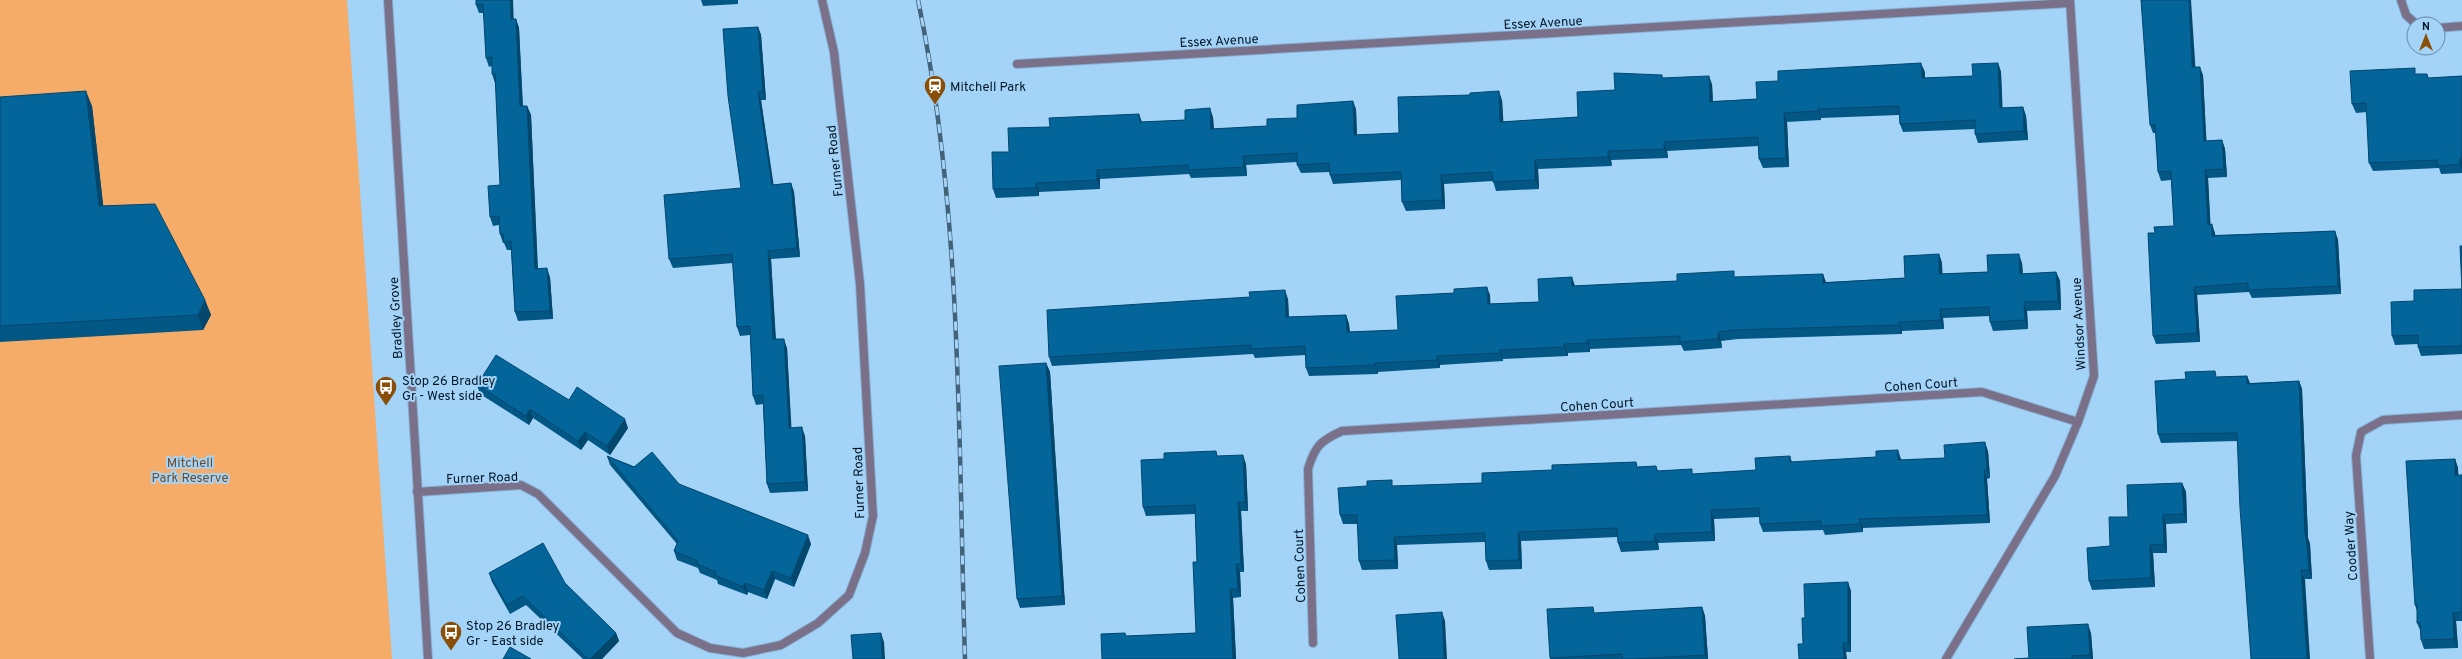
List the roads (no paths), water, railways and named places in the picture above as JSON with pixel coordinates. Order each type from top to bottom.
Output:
[{"type":"street","name":"Bradley Grove","points":[[388,0],[428,659]]},
{"type":"street","name":"Furner Road","points":[[417,492],[521,485],[538,494],[677,633],[710,648],[743,653],[781,645],[818,623],[848,596],[865,553],[873,516],[860,284],[834,52],[822,0]]},
{"type":"street","points":[[2401,0],[2407,16]]},
{"type":"street","name":"Essex Avenue","points":[[1017,64],[2070,2]]},
{"type":"street","name":"Windsor Avenue","points":[[1946,659],[2055,476],[2078,422],[2094,376],[2070,2]]},
{"type":"street","points":[[2446,27],[2462,26]]},
{"type":"street","name":"Cohen Court","points":[[1313,643],[1308,469],[1313,452],[1324,439],[1342,431],[1982,392],[2078,422]]},
{"type":"street","name":"Cooder Way","points":[[2370,659],[2356,456],[2361,432],[2383,420],[2462,415]]},
{"type":"railway","points":[[918,0],[933,81],[951,245],[959,411],[965,659]]},
{"type":"place","name":"Mitchell Park","points":[[935,106]]},
{"type":"place","name":"Stop 26 Bradley Gr - West side","points":[[386,406]]},
{"type":"place","name":"Stop 26 Bradley Gr - East side","points":[[451,652]]},
{"type":"park label","name":"Mitchell Park Reserve","points":[[190,470]]}]
